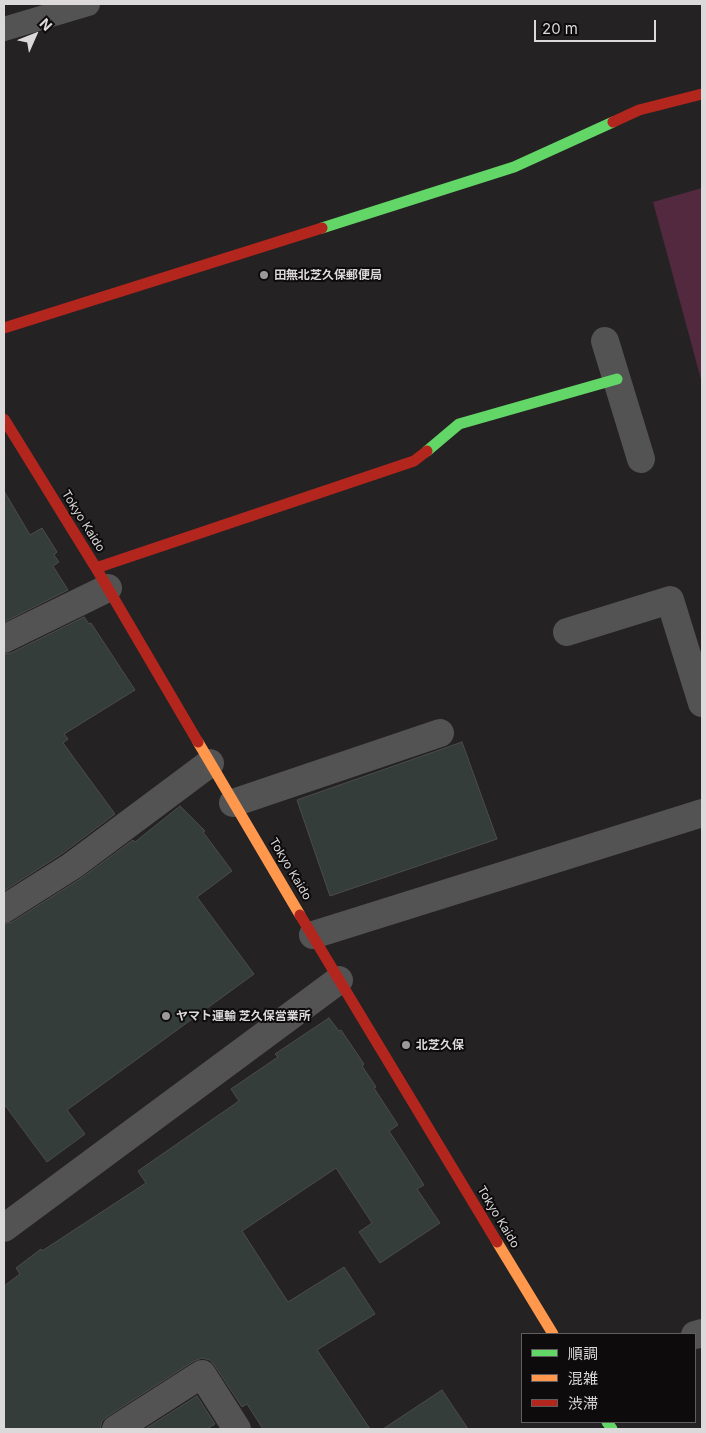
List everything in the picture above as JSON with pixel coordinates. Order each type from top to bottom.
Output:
[{"type":"street","points":[[4,328],[514,167],[639,110],[702,94]]},
{"type":"street","points":[[606,341],[641,460]]},
{"type":"street","points":[[4,639],[102,578],[414,461],[459,424],[616,379]]},
{"type":"street","name":"Tokyo Kaido","points":[[4,419],[102,578],[233,803],[551,1333]]},
{"type":"street","points":[[567,632],[670,600],[702,703]]},
{"type":"street","points":[[233,803],[440,733]]},
{"type":"street","points":[[4,909],[72,866],[210,763]]},
{"type":"street","points":[[313,935],[702,813]]},
{"type":"street","points":[[4,1228],[339,980]]},
{"type":"street","points":[[116,1429],[202,1374],[237,1429]]},
{"type":"lane","points":[[4,29],[88,4]]},
{"type":"shaded area","points":[[702,188],[702,383],[653,202]]},
{"type":"building","points":[[4,491],[30,535],[42,528],[57,552],[54,555],[59,562],[53,566],[68,590],[4,622]]},
{"type":"building","points":[[84,617],[89,624],[91,623],[135,690],[64,734],[68,739],[63,743],[115,814],[63,853],[4,891],[4,654],[11,653]]},
{"type":"building","points":[[462,742],[497,839],[330,896],[297,800]]},
{"type":"building","points":[[180,806],[205,831],[203,832],[232,871],[197,897],[254,974],[67,1110],[85,1134],[47,1162],[4,1104],[4,924],[12,922],[80,879],[133,840],[135,842]]},
{"type":"building","points":[[329,1018],[339,1031],[341,1030],[364,1064],[362,1066],[376,1087],[374,1088],[398,1125],[389,1131],[424,1185],[417,1189],[440,1223],[380,1263],[359,1232],[372,1223],[336,1168],[242,1231],[288,1302],[344,1267],[375,1314],[317,1350],[370,1429],[263,1429],[247,1404],[242,1407],[210,1360],[202,1358],[194,1361],[108,1416],[102,1421],[100,1429],[4,1429],[4,1286],[20,1274],[16,1268],[41,1249],[42,1251],[146,1183],[138,1171],[239,1101],[231,1089],[278,1057],[275,1054]]},
{"type":"building","points":[[442,1390],[468,1429],[383,1429]]},
{"type":"building","points":[[197,1396],[215,1424],[207,1429],[145,1429]]},
{"type":"traffic: fast","points":[[322,228],[514,167],[613,122]]},
{"type":"traffic: fast","points":[[427,451],[459,424],[617,379]]},
{"type":"traffic: fast","points":[[608,1423],[612,1429]]},
{"type":"traffic: slow","points":[[198,742],[300,915]]},
{"type":"traffic: slow","points":[[497,1242],[552,1333]]},
{"type":"traffic: jam","points":[[613,122],[639,110],[702,94]]},
{"type":"traffic: jam","points":[[4,328],[322,228]]},
{"type":"traffic: jam","points":[[4,419],[96,568],[198,742]]},
{"type":"traffic: jam","points":[[96,568],[414,461],[427,451]]},
{"type":"traffic: jam","points":[[300,915],[497,1242]]},
{"type":"place","name":"田無北芝久保郵便局","points":[[264,275]]},
{"type":"place","name":"ヤマト運輸 芝久保営業所","points":[[166,1016]]},
{"type":"place","name":"北芝久保","points":[[406,1045]]}]
